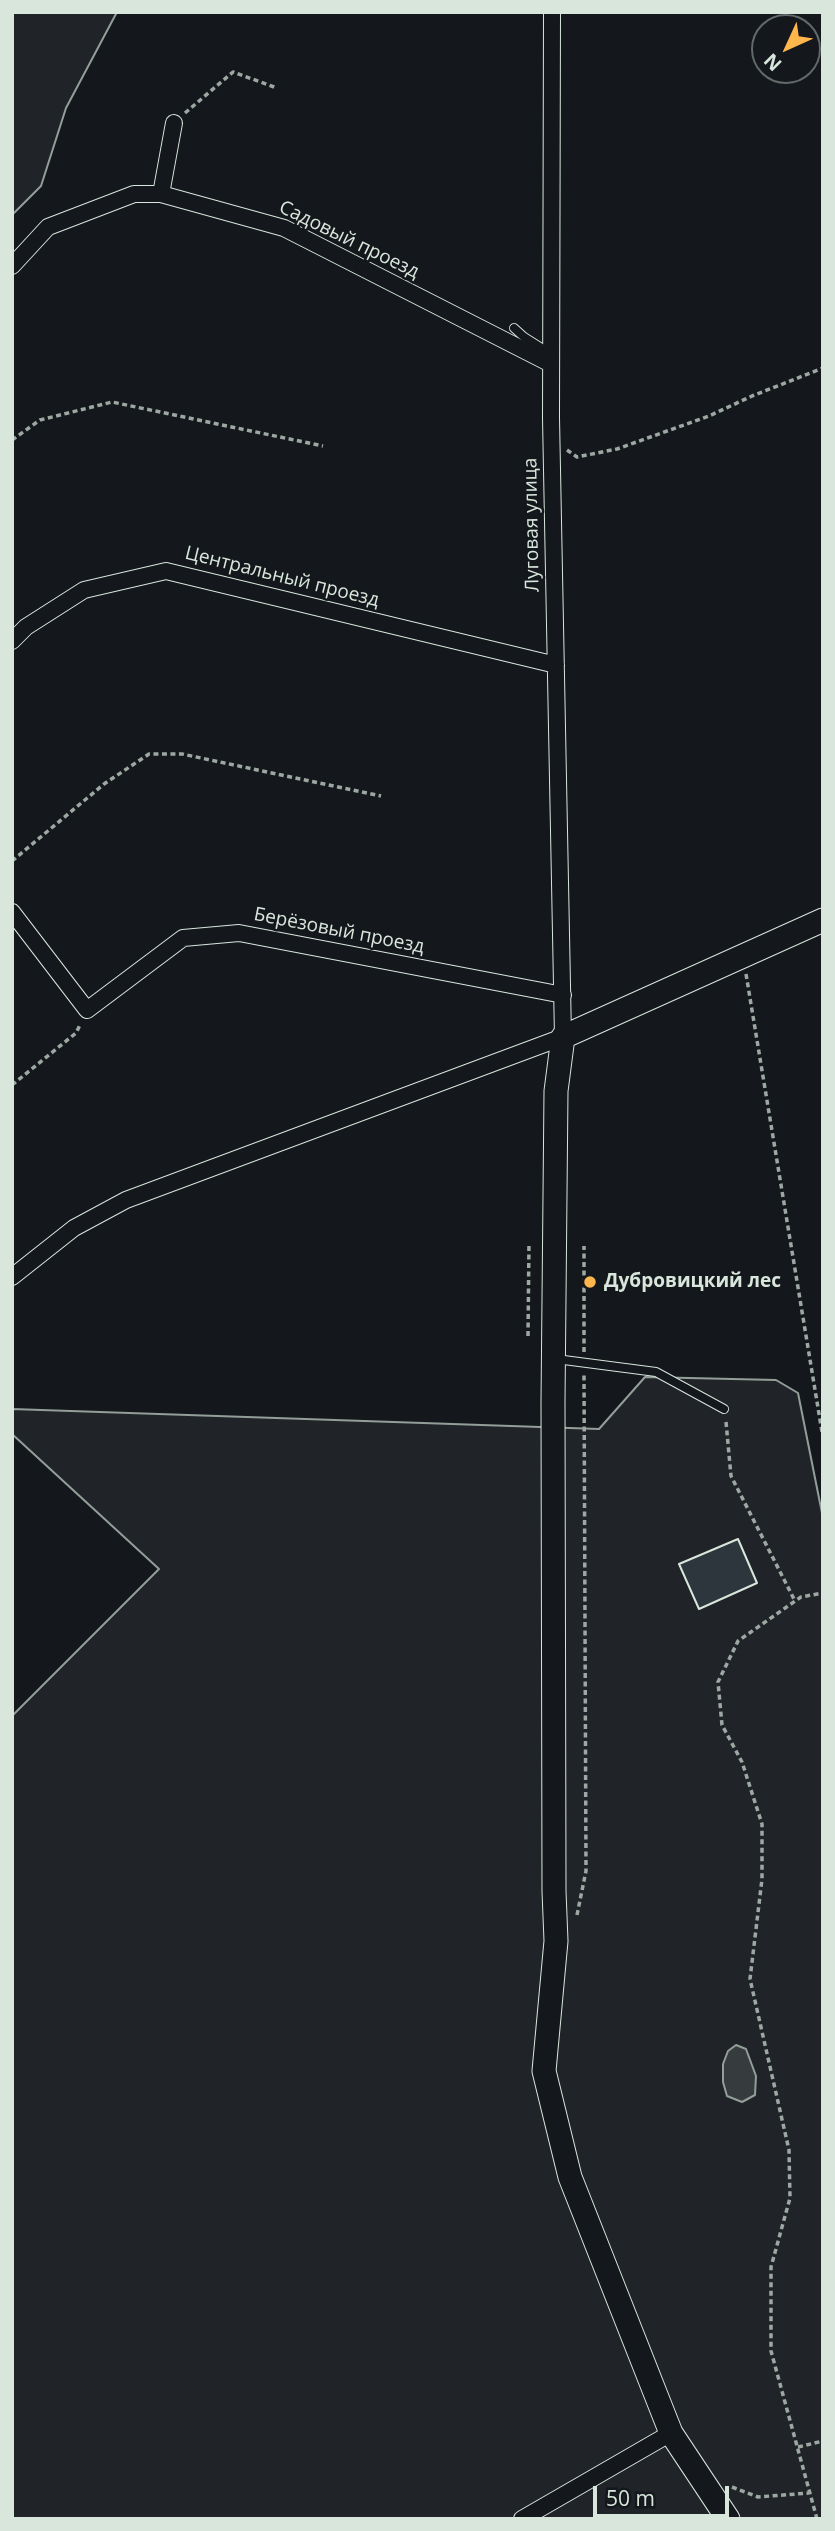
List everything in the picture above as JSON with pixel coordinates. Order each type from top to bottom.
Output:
[{"type":"street","name":"Луговая улица","points":[[552,12],[552,449],[564,1037]]},
{"type":"street","points":[[161,194],[174,123]]},
{"type":"street","name":"Садовый проезд","points":[[12,265],[48,227],[134,194],[161,194],[284,228],[551,359]]},
{"type":"street","name":"Центральный проезд","points":[[12,641],[26,627],[84,590],[166,570],[556,665]]},
{"type":"street","points":[[12,912],[87,1010]]},
{"type":"street","points":[[12,1277],[74,1228],[126,1200],[564,1037],[823,920]]},
{"type":"street","name":"Берёзовый проезд","points":[[87,1010],[183,938],[239,933],[563,995]]},
{"type":"street","points":[[564,1037],[556,1091],[556,1941],[544,2071],[570,2177],[671,2433],[728,2519]]},
{"type":"street","points":[[522,2519],[671,2433]]},
{"type":"lane","points":[[514,328],[551,359]]},
{"type":"lane","points":[[554,1359],[656,1372],[724,1409]]},
{"type":"path","points":[[174,123],[233,72],[277,88]]},
{"type":"path","points":[[552,449],[561,447],[577,457],[617,449],[709,416],[752,396],[823,369]]},
{"type":"path","points":[[12,440],[40,420],[112,402],[323,446]]},
{"type":"path","points":[[12,861],[104,784],[149,754],[182,754],[381,796]]},
{"type":"path","points":[[743,955],[823,1438]]},
{"type":"path","points":[[12,1085],[76,1033],[87,1010]]},
{"type":"path","points":[[527,1336],[528,1243]]},
{"type":"path","points":[[575,1925],[586,1871],[584,1246]]},
{"type":"path","points":[[724,1409],[731,1476],[795,1601]]},
{"type":"path","points":[[817,2519],[771,2351],[771,2267],[790,2198],[789,2150],[750,1979],[762,1879],[762,1824],[742,1762],[722,1725],[718,1682],[738,1641],[801,1597],[823,1593]]},
{"type":"path","points":[[797,2446],[823,2441]]},
{"type":"path","points":[[732,2487],[758,2497],[810,2493]]},
{"type":"shaded area","points":[[12,12],[117,12],[66,108],[41,186],[12,215]]},
{"type":"shaded area","points":[[645,1377],[776,1380],[798,1393],[823,1518],[823,2519],[12,2519],[12,1716],[159,1569],[12,1434],[12,1409],[599,1429]]},
{"type":"shaded area","points":[[736,2045],[746,2049],[756,2076],[755,2095],[742,2102],[727,2096],[723,2082],[723,2064],[728,2051]]},
{"type":"building","points":[[738,1539],[757,1583],[699,1609],[679,1564]]},
{"type":"place","name":"Дубровицкий лес","points":[[590,1282]]}]
